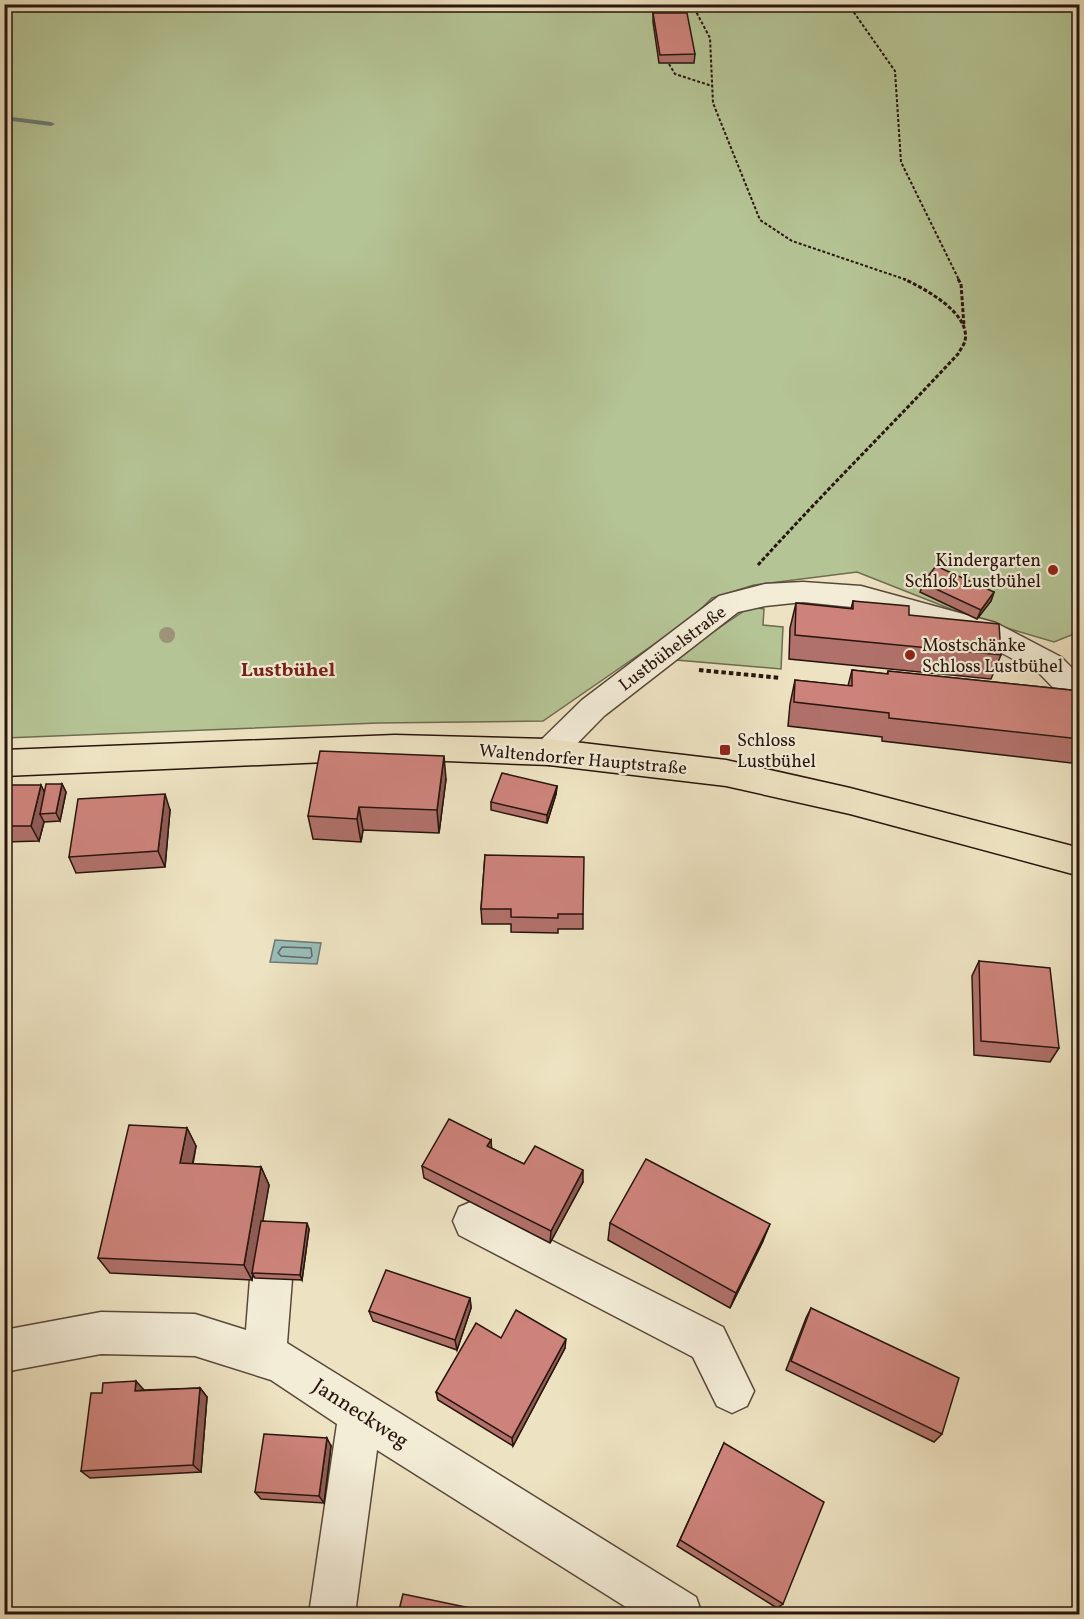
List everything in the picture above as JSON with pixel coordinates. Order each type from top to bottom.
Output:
[{"type":"main road","name":"Waltendorfer Hauptstraße","points":[[4,763],[395,747],[549,753],[726,773],[850,801],[1080,862]]},
{"type":"street","name":"Lustbühelstraße","points":[[549,753],[593,708],[729,604],[765,596],[802,592],[861,597],[985,632],[1050,665],[1080,696]]},
{"type":"street","points":[[473,1221],[708,1342],[732,1391]]},
{"type":"street","points":[[265,1356],[271,1279]]},
{"type":"street","name":"Janneckweg","points":[[4,1351],[101,1334],[195,1335],[282,1362],[360,1414],[680,1614]]},
{"type":"street","points":[[332,1614],[360,1414]]},
{"type":"path","points":[[692,4],[710,38],[713,103],[760,220],[792,242],[900,277],[923,288],[947,304],[964,328]]},
{"type":"path","points":[[729,604],[751,573],[801,517],[870,448],[958,354],[965,342],[960,284],[901,162],[895,71],[848,4]]},
{"type":"path","points":[[669,64],[675,74],[712,86]]},
{"type":"path","points":[[654,662],[664,666],[781,678]]},
{"type":"green space","points":[[4,5],[1079,5],[1079,632],[1054,642],[976,619],[857,572],[754,585],[712,598],[692,618],[543,721],[378,723],[5,738]]},
{"type":"green space","points":[[750,607],[764,609],[763,625],[783,627],[781,669],[676,660],[676,657]]},
{"type":"water","points":[[275,940],[321,943],[317,964],[270,962]]},
{"type":"building","points":[[653,13],[687,13],[695,54],[660,55]]},
{"type":"building","points":[[936,566],[994,592],[981,610],[923,583]]},
{"type":"building","points":[[853,601],[909,606],[909,615],[999,624],[1001,655],[795,635],[796,603],[853,609]]},
{"type":"building","points":[[852,670],[888,674],[888,671],[1080,691],[1080,739],[889,718],[889,713],[794,702],[795,680],[852,686]]},
{"type":"building","points":[[320,751],[444,756],[437,810],[359,807],[357,819],[308,816]]},
{"type":"building","points":[[502,773],[557,786],[547,815],[491,802]]},
{"type":"building","points":[[46,784],[62,784],[56,813],[40,814]]},
{"type":"building","points":[[4,785],[41,785],[31,826],[4,826]]},
{"type":"building","points":[[165,794],[158,851],[69,857],[78,799]]},
{"type":"building","points":[[485,855],[584,857],[583,914],[558,914],[558,918],[511,917],[511,909],[481,909]]},
{"type":"building","points":[[979,961],[1050,968],[1059,1048],[981,1041]]},
{"type":"building","points":[[449,1119],[491,1140],[487,1146],[524,1164],[535,1146],[583,1170],[551,1231],[422,1166]]},
{"type":"building","points":[[129,1125],[187,1128],[180,1163],[261,1167],[244,1265],[98,1258]]},
{"type":"building","points":[[646,1159],[770,1224],[736,1293],[610,1223]]},
{"type":"building","points":[[261,1221],[307,1223],[300,1275],[252,1273]]},
{"type":"building","points":[[386,1270],[470,1298],[455,1340],[369,1311]]},
{"type":"building","points":[[811,1308],[959,1378],[942,1434],[791,1361]]},
{"type":"building","points":[[516,1310],[566,1339],[512,1438],[436,1392],[476,1323],[501,1338]]},
{"type":"building","points":[[136,1381],[135,1391],[200,1388],[193,1465],[81,1471],[91,1393],[102,1393],[103,1383]]},
{"type":"building","points":[[264,1434],[327,1438],[319,1496],[255,1492]]},
{"type":"building","points":[[724,1443],[824,1502],[783,1604],[680,1540]]},
{"type":"building","points":[[403,1594],[499,1614],[398,1614]]},
{"type":"waterway","points":[[4,118],[51,124]]},
{"type":"place","name":"Kindergarten Schloß Lustbühel","points":[[1053,570]]},
{"type":"place","name":"Mostschänke Schloss Lustbühel","points":[[910,655]]},
{"type":"place","name":"Schloss Lustbühel","points":[[725,750]]},
{"type":"district","name":"Lustbühel","points":[[288,669]]}]
